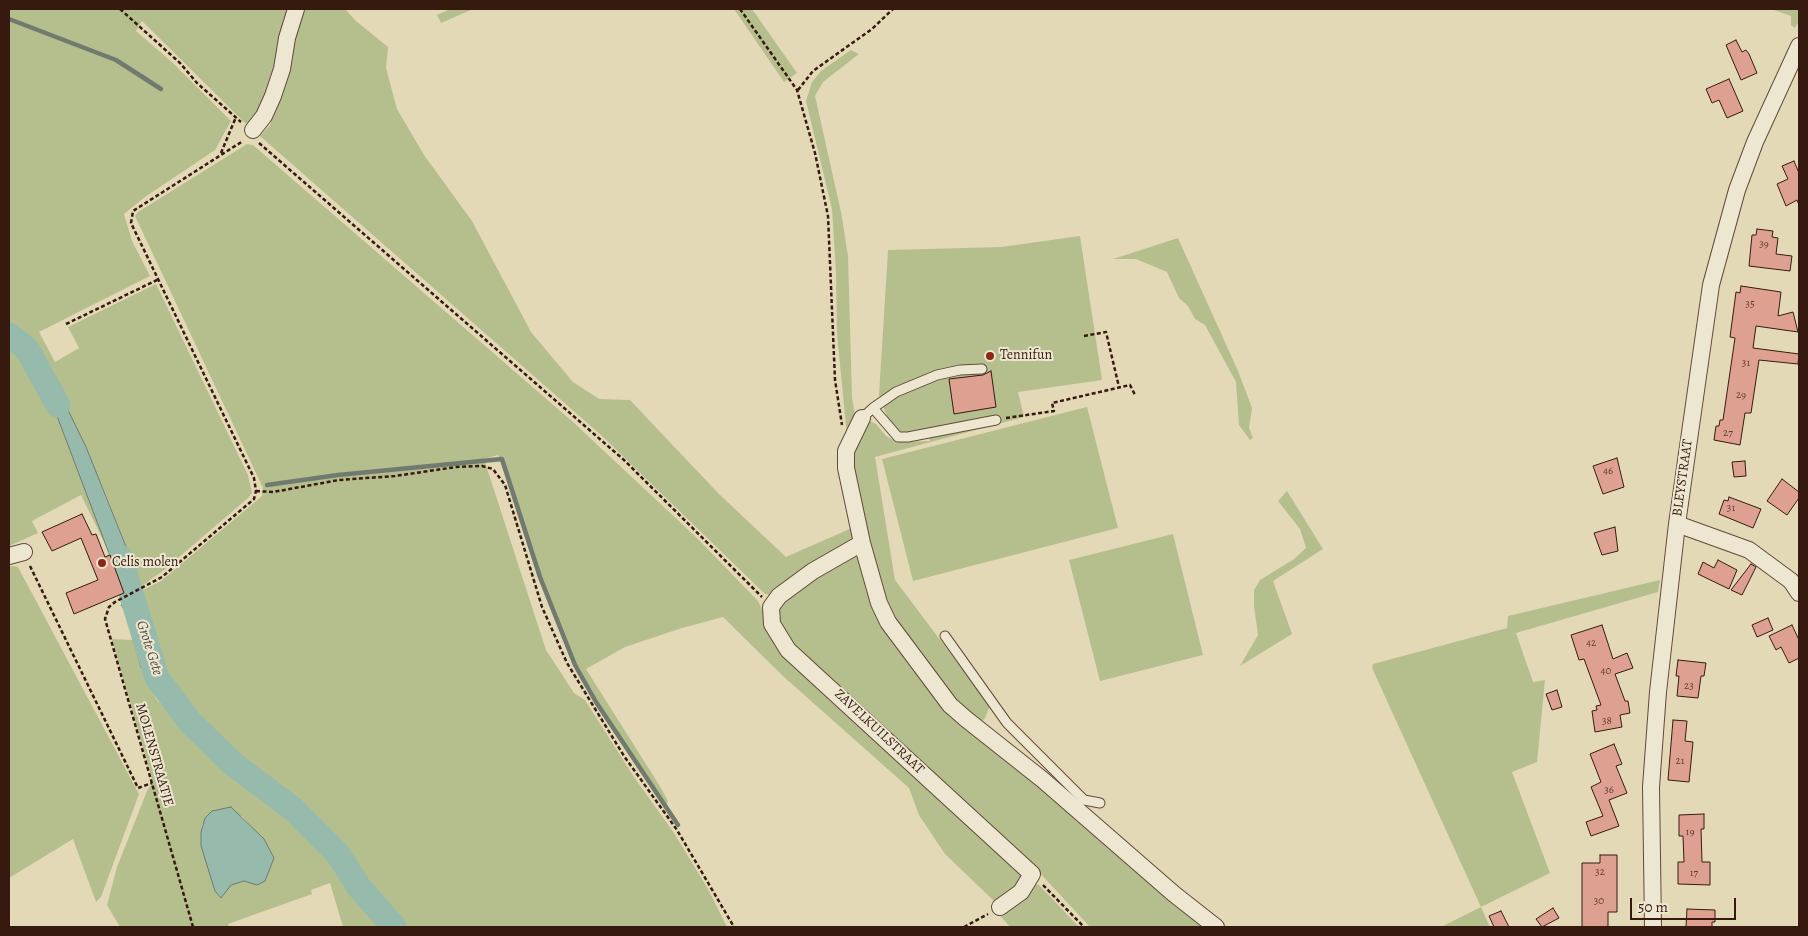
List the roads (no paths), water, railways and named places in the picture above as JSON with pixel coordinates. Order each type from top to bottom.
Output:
[{"type":"street","points":[[249,133],[264,116],[273,96],[282,69],[287,38],[296,9]]},
{"type":"street","name":"BLEYSTRAAT","points":[[1653,927],[1652,787],[1658,692],[1677,524],[1703,332],[1715,268],[1737,190],[1755,142],[1799,46]]},
{"type":"street","points":[[867,413],[846,451],[846,468],[862,543],[879,603],[888,622],[950,705],[966,720],[1043,780],[1174,894],[1216,927]]},
{"type":"street","points":[[1677,524],[1749,550],[1791,581],[1799,593]]},
{"type":"street","name":"ZAVELKUILSTRAAT","points":[[862,543],[813,571],[779,596],[770,607],[772,624],[788,650],[1032,874],[1021,892],[1000,907]]},
{"type":"lane","points":[[982,369],[960,370],[937,375],[896,392],[867,413],[898,437],[928,435],[996,420]]},
{"type":"lane","points":[[945,636],[1007,723],[1084,800],[1100,804]]},
{"type":"water","points":[[48,369],[86,447],[133,564],[130,564],[128,572],[134,589],[124,593],[57,416],[39,379]]},
{"type":"water","points":[[137,593],[142,599],[160,664],[141,668],[126,611],[121,605],[126,603],[125,598]]},
{"type":"water","points":[[231,807],[264,839],[274,858],[265,881],[257,885],[244,881],[231,885],[221,898],[215,891],[201,846],[201,832],[205,818],[212,811]]},
{"type":"waterway","points":[[9,19],[116,60],[161,89]]},
{"type":"waterway","name":"Grote Gete","points":[[9,335],[27,349],[58,405]]},
{"type":"waterway","points":[[267,485],[338,475],[502,459],[540,577],[575,665],[596,702],[678,825]]},
{"type":"waterway","name":"Grote Gete","points":[[120,557],[157,678],[190,722],[232,763],[293,809],[338,854],[359,887],[394,927]]},
{"type":"place","name":"Tennifun","points":[[990,356]]},
{"type":"place","name":"Celis molen","points":[[102,563]]}]
